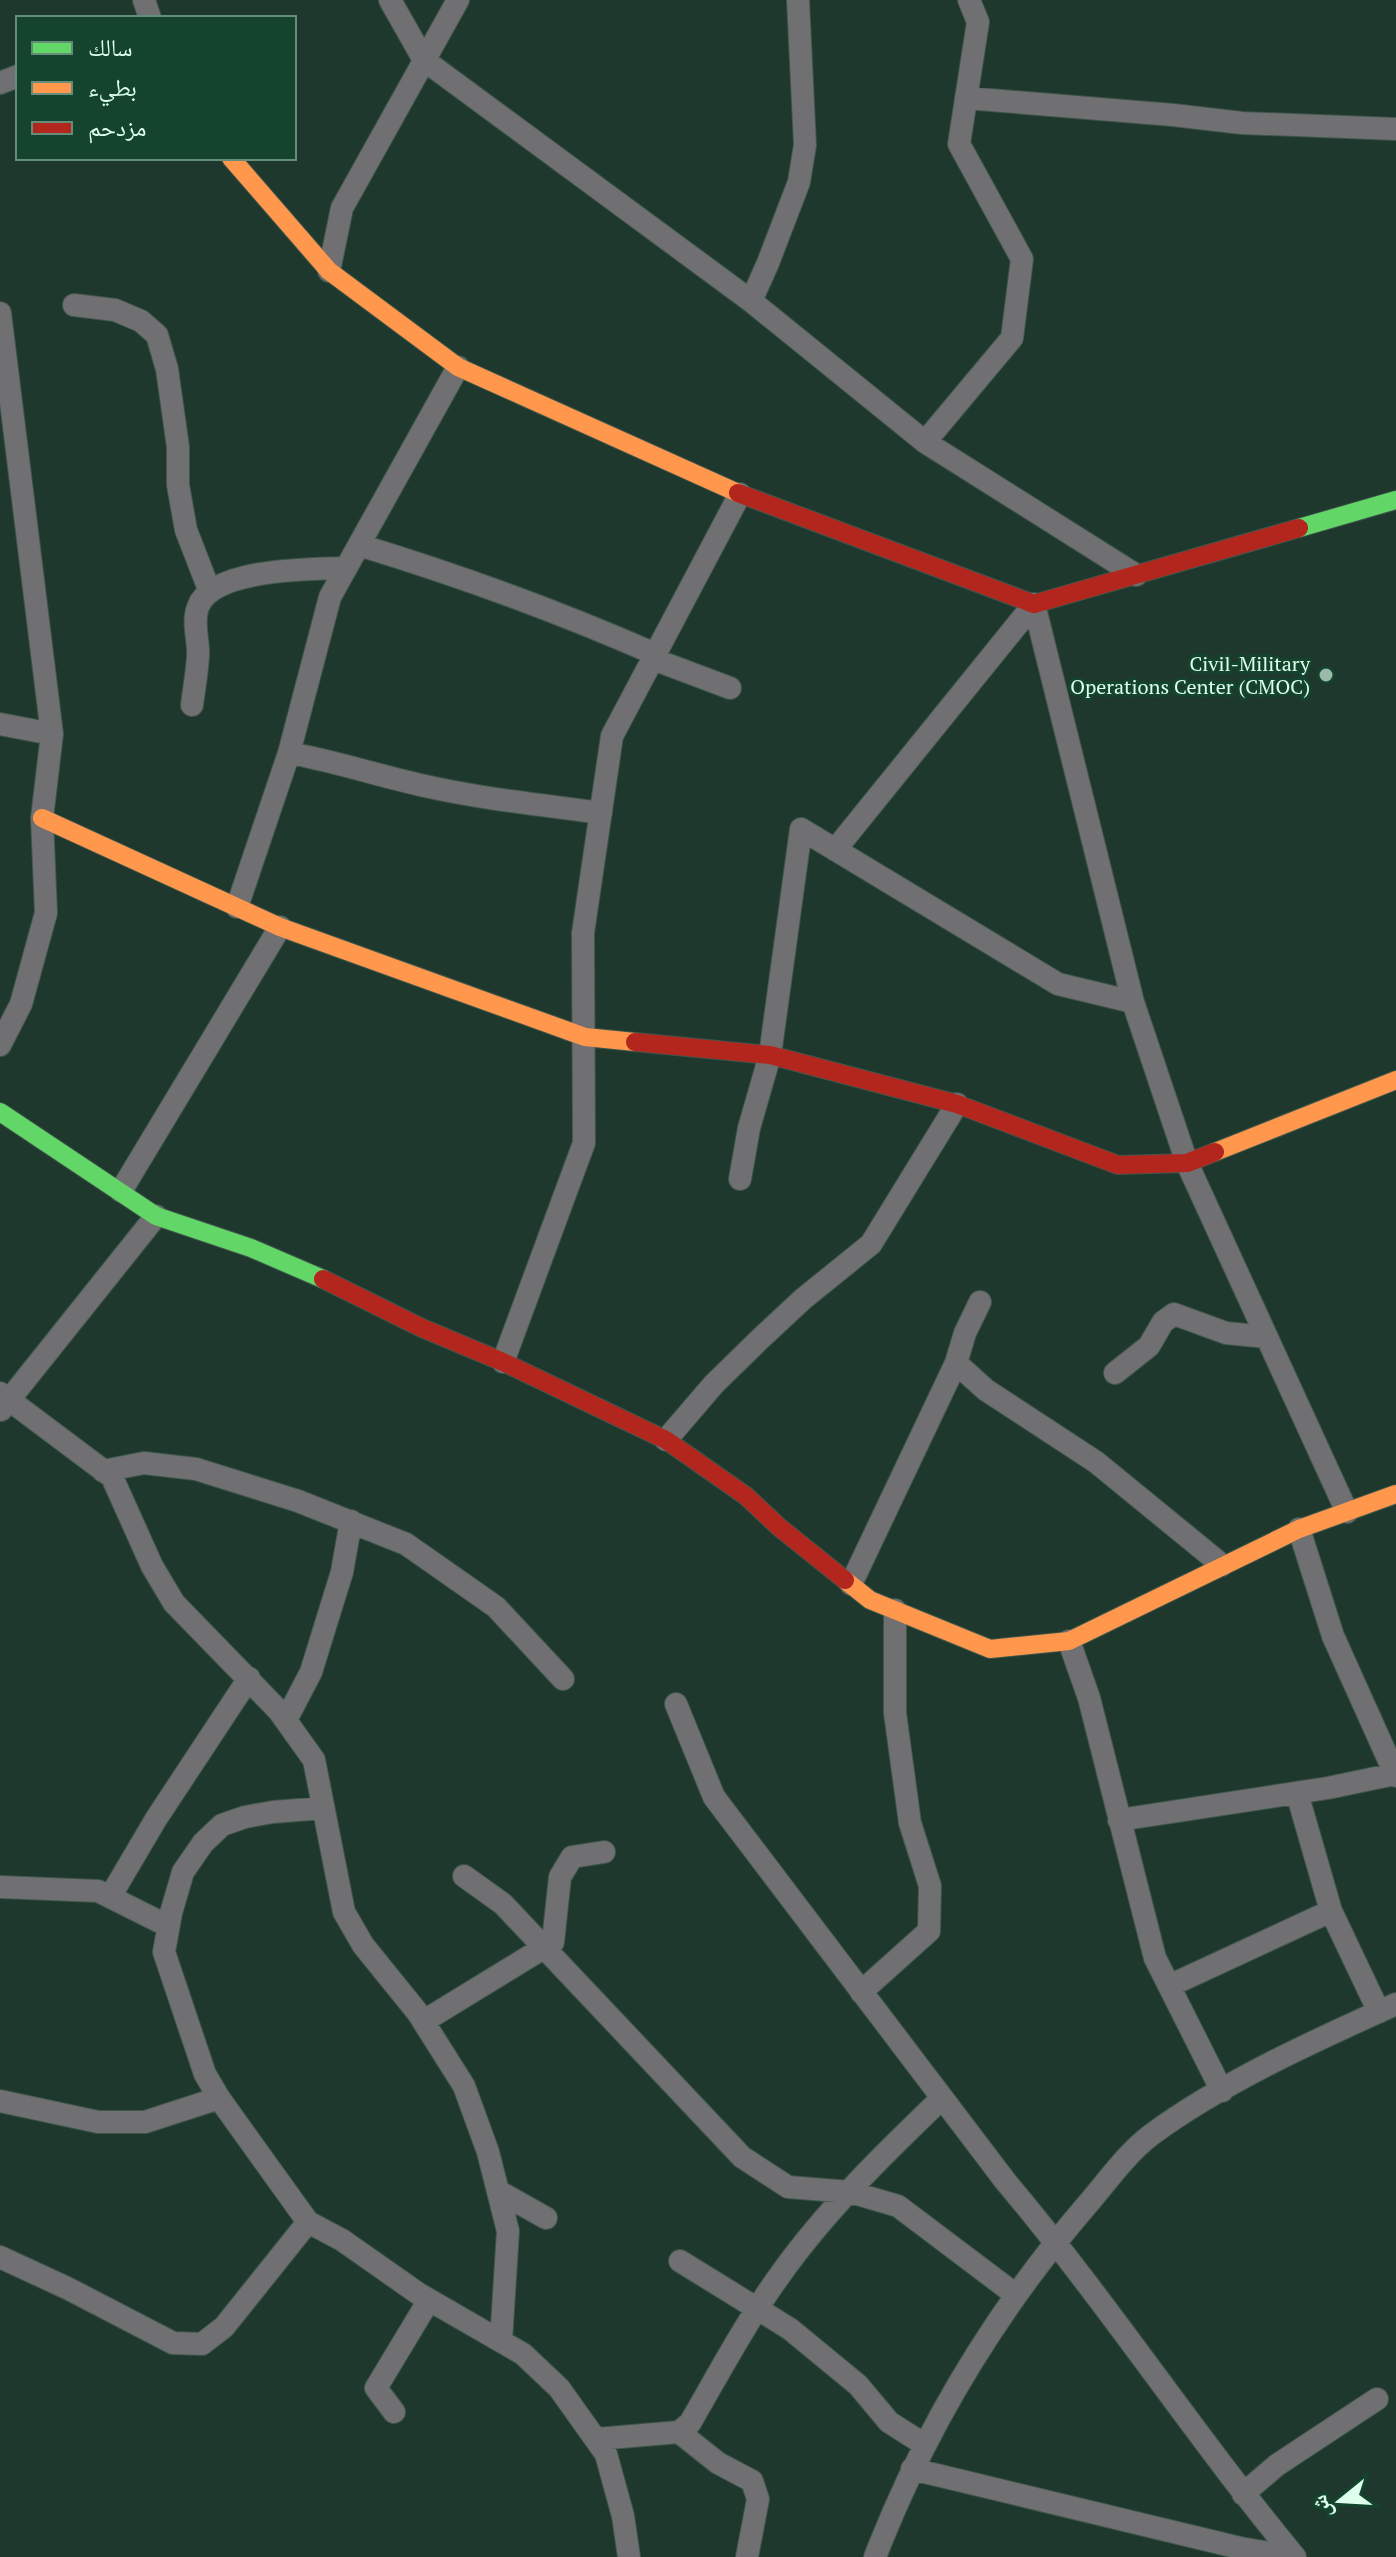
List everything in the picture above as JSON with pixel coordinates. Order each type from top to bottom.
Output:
[{"type":"street","points":[[390,0],[424,60],[751,301],[925,442],[1136,575]]},
{"type":"street","points":[[329,271],[342,208],[458,0]]},
{"type":"street","points":[[751,301],[799,182],[805,145],[798,0]]},
{"type":"street","points":[[925,442],[1012,338],[1022,259],[959,144],[978,22],[969,0]]},
{"type":"street","points":[[966,98],[1242,123],[1396,129]]},
{"type":"street","points":[[233,160],[329,271],[458,367],[740,494],[1034,604]]},
{"type":"street","points":[[74,305],[115,310],[141,321],[157,335],[167,369],[178,447],[178,485],[186,530],[210,592]]},
{"type":"street","points":[[0,313],[52,734],[42,818],[46,913],[21,1004],[0,1045]]},
{"type":"street","points":[[237,907],[289,753],[330,597],[458,367]]},
{"type":"street","points":[[503,1362],[584,1143],[583,933],[612,736],[740,494]]},
{"type":"street","points":[[835,850],[1034,604],[1396,500]]},
{"type":"street","points":[[359,545],[529,601],[730,688]]},
{"type":"street","points":[[192,705],[198,654],[198,606],[210,592],[263,571],[346,568]]},
{"type":"street","points":[[1034,604],[1133,1002],[1187,1163],[1347,1512]]},
{"type":"street","points":[[0,724],[52,734]]},
{"type":"street","points":[[289,753],[340,762],[423,786],[475,796],[601,813]]},
{"type":"street","points":[[42,818],[280,927],[585,1037],[770,1055],[957,1104],[1118,1165],[1187,1163],[1396,1080]]},
{"type":"street","points":[[740,1179],[749,1128],[770,1055],[801,829],[1058,984],[1133,1002]]},
{"type":"street","points":[[121,1191],[280,927]]},
{"type":"street","points":[[666,1440],[714,1384],[759,1340],[803,1299],[871,1244],[957,1104]]},
{"type":"street","points":[[0,1112],[156,1216],[251,1248],[336,1285],[666,1440],[746,1496],[779,1527],[870,1600],[990,1649],[1069,1641],[1299,1529],[1396,1494]]},
{"type":"street","points":[[156,1216],[3,1401],[112,1477],[152,1566],[174,1603],[249,1678],[286,1720],[314,1760],[344,1912],[363,1945],[424,2021],[464,2086],[488,2152],[508,2231],[501,2341]]},
{"type":"street","points":[[851,1584],[956,1363],[965,1333],[980,1302]]},
{"type":"street","points":[[1115,1373],[1149,1346],[1163,1322],[1174,1314],[1226,1333],[1267,1337]]},
{"type":"street","points":[[956,1363],[986,1390],[1096,1462],[1222,1565]]},
{"type":"street","points":[[103,1471],[144,1463],[196,1469],[298,1501],[406,1544],[496,1607],[563,1679]]},
{"type":"street","points":[[286,1720],[311,1672],[342,1572],[351,1521]]},
{"type":"street","points":[[1119,1820],[1396,1775],[1333,1636],[1299,1529]]},
{"type":"street","points":[[861,1992],[929,1931],[930,1886],[910,1823],[895,1713],[895,1610]]},
{"type":"street","points":[[1069,1641],[1089,1698],[1155,1958],[1222,2091]]},
{"type":"street","points":[[110,1897],[156,1819],[249,1678]]},
{"type":"street","points":[[676,1704],[714,1797],[1006,2182],[1057,2242],[1243,2494],[1294,2557]]},
{"type":"street","points":[[875,2557],[912,2469],[947,2402],[998,2319],[1057,2242],[1149,2136],[1222,2091],[1333,2032],[1387,2008],[1331,1911],[1297,1793]]},
{"type":"street","points":[[323,1808],[273,1812],[222,1825],[203,1843],[183,1872],[164,1952],[205,2074],[308,2222],[342,2240],[429,2300],[523,2354],[559,2388],[606,2454],[623,2516],[629,2557]]},
{"type":"street","points":[[424,2021],[553,1942],[560,1877],[572,1857],[604,1852]]},
{"type":"street","points":[[464,1876],[503,1904],[742,2157],[788,2187],[850,2192],[898,2206],[1016,2295]]},
{"type":"street","points":[[0,1887],[98,1891],[168,1926]]},
{"type":"street","points":[[1169,1986],[1331,1911]]},
{"type":"street","points":[[0,2101],[98,2122],[145,2122],[219,2098]]},
{"type":"street","points":[[597,2439],[679,2432],[690,2423],[757,2308],[782,2272],[894,2144],[942,2098]]},
{"type":"street","points":[[498,2191],[546,2218]]},
{"type":"street","points":[[0,2257],[173,2343],[202,2344],[224,2327],[308,2222]]},
{"type":"street","points":[[680,2261],[790,2329],[858,2385],[889,2422],[925,2445]]},
{"type":"street","points":[[394,2412],[376,2388],[429,2300]]},
{"type":"street","points":[[1243,2494],[1277,2465],[1377,2399]]},
{"type":"street","points":[[679,2432],[718,2463],[752,2481],[758,2499],[747,2557]]},
{"type":"street","points":[[912,2469],[1240,2548],[1294,2557]]},
{"type":"traffic: fast","points":[[1299,528],[1396,500]]},
{"type":"traffic: fast","points":[[0,1112],[156,1216],[251,1248],[323,1279]]},
{"type":"traffic: slow","points":[[233,160],[329,271],[458,367],[738,493]]},
{"type":"traffic: slow","points":[[42,818],[280,927],[585,1037],[635,1042]]},
{"type":"traffic: slow","points":[[1215,1152],[1396,1080]]},
{"type":"traffic: slow","points":[[845,1580],[870,1600],[990,1649],[1069,1641],[1299,1529],[1396,1494]]},
{"type":"traffic: jam","points":[[738,493],[1034,604],[1299,528]]},
{"type":"traffic: jam","points":[[635,1042],[770,1055],[957,1104],[1118,1165],[1187,1163],[1215,1152]]},
{"type":"traffic: jam","points":[[323,1279],[666,1440],[746,1496],[845,1580]]},
{"type":"place","name":"Civil-Military Operations Center (CMOC)","points":[[1326,675]]}]
